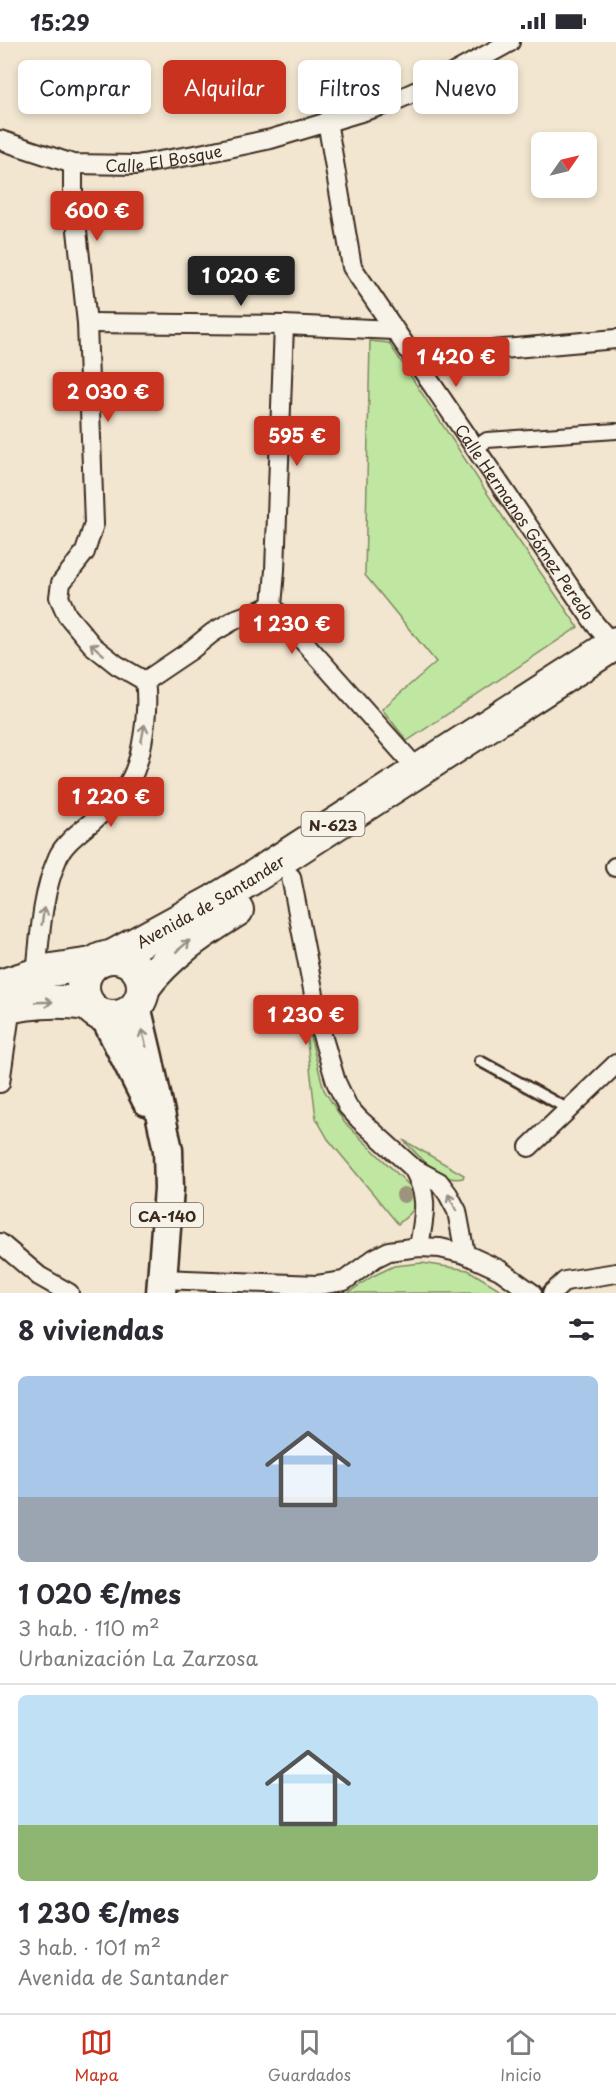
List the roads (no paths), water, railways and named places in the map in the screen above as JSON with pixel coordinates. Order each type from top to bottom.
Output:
[{"type":"highway","name":"Avenida de Santander","points":[[103,960],[214,901],[614,644]]},
{"type":"highway","name":"Avenida de Santander","points":[[139,997],[157,970],[191,940],[291,877],[550,685]]},
{"type":"highway","name":"N-623","points":[[4,1000],[36,974],[103,960]]},
{"type":"highway","points":[[97,1010],[83,994],[82,983],[85,974],[103,960],[128,961],[136,967],[141,976],[139,997]]},
{"type":"highway","name":"N-623","points":[[4,1000],[47,1001],[124,1015],[139,997]]},
{"type":"main road","name":"CA-140","points":[[139,997],[148,1057],[168,1150],[169,1189],[161,1286]]},
{"type":"main road","name":"CA-140","points":[[97,1010],[165,1136]]},
{"type":"street","points":[[327,122],[388,104],[441,80],[510,42]]},
{"type":"street","name":"Calle El Bosque","points":[[0,140],[73,164],[136,165],[271,139],[327,122]]},
{"type":"street","name":"Calle Hermanos Gómez Peredo","points":[[327,122],[352,267],[595,624],[614,644]]},
{"type":"street","points":[[36,974],[45,901],[58,855],[127,786],[134,772],[148,698],[145,681],[93,646],[67,615],[59,597],[61,583],[85,552],[94,524],[87,323],[73,164]]},
{"type":"street","points":[[87,323],[285,325],[394,330]]},
{"type":"street","points":[[285,325],[272,606],[418,770]]},
{"type":"street","points":[[413,357],[616,339]]},
{"type":"street","points":[[475,448],[487,440],[616,431]]},
{"type":"street","points":[[145,681],[212,633],[236,619],[272,606]]},
{"type":"street","points":[[291,877],[320,1025],[336,1082],[348,1107],[359,1119],[413,1168],[439,1182],[457,1210],[465,1254]]},
{"type":"street","points":[[0,1083],[4,1000]]},
{"type":"street","points":[[529,1148],[616,1064]]},
{"type":"street","points":[[413,1168],[421,1183],[425,1198],[425,1215],[419,1247]]},
{"type":"street","points":[[0,1243],[39,1276],[69,1293]]},
{"type":"street","points":[[161,1286],[317,1285],[344,1281],[375,1258],[389,1251],[419,1247],[440,1248],[465,1254],[500,1270],[532,1293]]},
{"type":"street","points":[[552,1293],[565,1281],[616,1273]]},
{"type":"lane","points":[[480,1060],[568,1109]]}]
